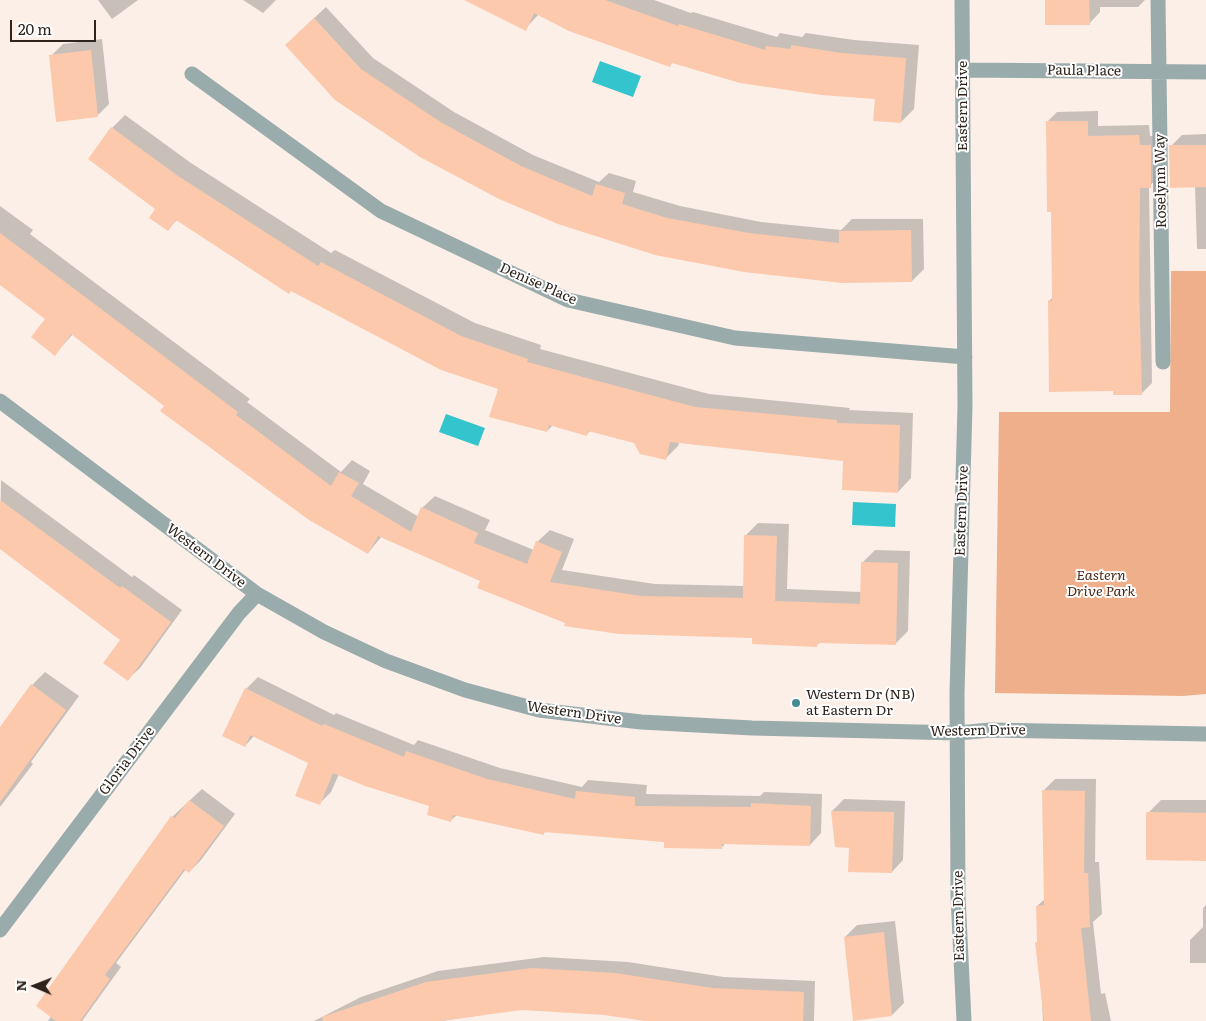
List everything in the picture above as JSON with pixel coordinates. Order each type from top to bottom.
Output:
[{"type":"street","name":"Eastern Drive","points":[[962,0],[965,357],[958,733],[958,896],[964,1021]]},
{"type":"street","name":"Roselynn Way","points":[[1158,0],[1163,362]]},
{"type":"street","name":"Paula Place","points":[[963,70],[1206,72]]},
{"type":"street","name":"Denise Place","points":[[192,74],[381,211],[568,300],[734,338],[965,357]]},
{"type":"street","name":"Western Drive","points":[[0,401],[257,594],[324,632],[386,661],[465,690],[539,710],[641,722],[752,728],[958,733],[990,730],[1206,734]]},
{"type":"street","name":"Gloria Drive","points":[[0,930],[239,613],[257,594]]},
{"type":"green space","name":"Eastern Drive Park","points":[[1171,271],[1206,271],[1206,694],[1183,696],[995,693],[999,412],[1170,412]]},
{"type":"water","points":[[600,61],[641,76],[633,97],[592,82]]},
{"type":"water","points":[[446,414],[485,428],[478,446],[439,432]]},
{"type":"water","points":[[853,502],[896,504],[895,527],[852,525]]},
{"type":"building","points":[[464,0],[605,0],[678,26],[679,24],[765,50],[766,46],[791,49],[791,45],[841,53],[906,58],[901,123],[873,121],[875,99],[821,95],[740,83],[672,63],[670,67],[569,31],[534,13],[526,31]]},
{"type":"building","points":[[1045,0],[1089,0],[1090,25],[1045,25]]},
{"type":"building","points":[[314,18],[361,69],[442,123],[521,166],[592,196],[596,184],[625,193],[622,204],[667,218],[749,233],[839,243],[839,231],[911,230],[912,282],[842,283],[744,272],[655,255],[558,224],[499,199],[420,157],[335,100],[285,45]]},
{"type":"building","points":[[91,50],[98,117],[56,122],[49,55]]},
{"type":"building","points":[[1046,121],[1088,121],[1088,136],[1139,135],[1140,145],[1151,145],[1151,188],[1140,188],[1139,286],[1142,395],[1113,395],[1113,391],[1049,392],[1048,300],[1052,301],[1051,212],[1047,212]]},
{"type":"building","points":[[111,127],[178,176],[318,266],[321,262],[461,336],[528,359],[527,362],[695,407],[837,420],[837,423],[900,425],[898,493],[842,490],[843,461],[670,442],[666,460],[640,454],[634,443],[588,431],[587,436],[549,425],[547,432],[489,417],[498,389],[441,370],[291,291],[289,294],[176,220],[168,231],[149,218],[155,209],[88,159]]},
{"type":"building","points":[[1169,145],[1206,145],[1206,187],[1170,188]]},
{"type":"building","points":[[0,233],[238,412],[236,415],[331,486],[339,472],[359,483],[351,496],[411,532],[421,507],[478,533],[474,543],[527,564],[536,541],[562,552],[550,582],[641,596],[743,598],[744,535],[777,536],[775,601],[860,604],[861,562],[898,563],[896,645],[817,643],[817,647],[752,644],[752,638],[619,634],[564,626],[565,623],[477,588],[480,581],[378,536],[368,554],[309,520],[160,411],[164,406],[71,334],[55,356],[31,337],[45,319],[0,285]]},
{"type":"building","points":[[0,500],[120,588],[122,586],[171,622],[128,681],[103,663],[120,640],[0,549]]},
{"type":"building","points":[[31,684],[66,710],[0,802],[0,727]]},
{"type":"building","points":[[245,688],[322,726],[324,724],[404,757],[406,751],[487,779],[575,799],[576,791],[635,797],[635,806],[751,807],[751,803],[811,806],[810,846],[722,844],[722,849],[664,848],[664,842],[544,832],[544,835],[453,815],[451,822],[427,815],[429,806],[365,786],[333,773],[320,805],[295,796],[308,763],[250,735],[245,747],[222,736]]},
{"type":"building","points":[[1042,790],[1085,791],[1084,873],[1088,873],[1090,927],[1081,928],[1091,1021],[1044,1021],[1035,942],[1037,942],[1036,906],[1044,905]]},
{"type":"building","points":[[189,800],[224,826],[189,873],[184,869],[105,975],[110,979],[80,1021],[56,1021],[36,1006],[171,816],[175,818]]},
{"type":"building","points":[[831,811],[894,812],[892,873],[848,872],[849,848],[835,847]]},
{"type":"building","points":[[1146,812],[1206,813],[1206,861],[1146,860]]},
{"type":"building","points":[[884,932],[892,1016],[853,1021],[844,937]]},
{"type":"building","points":[[532,968],[615,973],[712,988],[804,992],[803,1021],[645,1021],[604,1015],[522,1010],[440,1021],[323,1021],[322,1017],[426,982]]},
{"type":"place","name":"Western Dr (NB) at Eastern Dr","points":[[796,703]]}]
